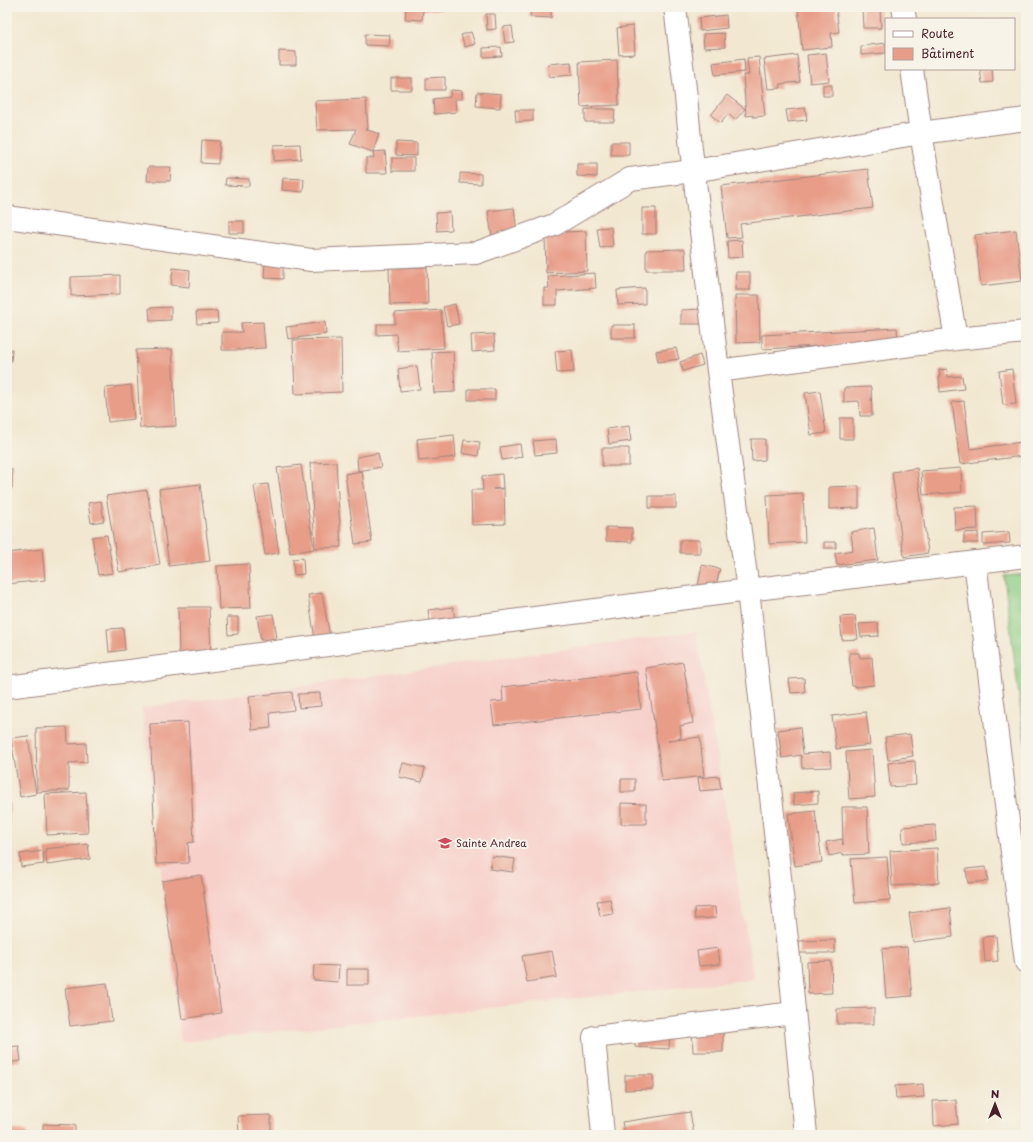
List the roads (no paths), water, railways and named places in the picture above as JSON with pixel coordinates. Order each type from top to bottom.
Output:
[{"type":"street","points":[[675,7],[693,171],[718,371],[748,590],[806,1135]]},
{"type":"street","points":[[903,7],[904,18]]},
{"type":"street","points":[[912,70],[921,133],[956,339]]},
{"type":"street","points":[[7,217],[311,260],[476,253],[554,224],[630,179],[693,171],[921,133],[1026,119]]},
{"type":"street","points":[[718,371],[956,339],[1026,332]]},
{"type":"street","points":[[7,687],[748,590],[1026,556]]},
{"type":"street","points":[[975,562],[1026,962]]},
{"type":"street","points":[[603,1135],[594,1037],[794,1013]]},
{"type":"place","name":"Sainte Andrea","points":[[445,843]]}]
